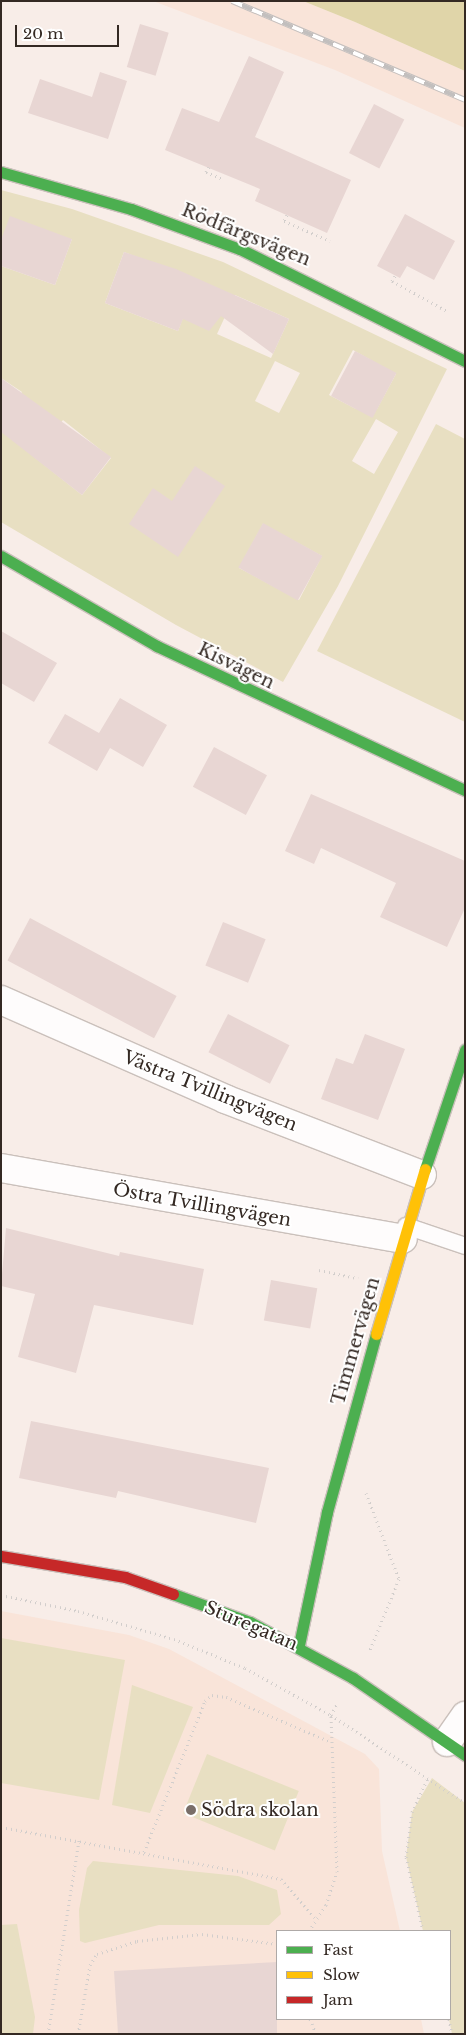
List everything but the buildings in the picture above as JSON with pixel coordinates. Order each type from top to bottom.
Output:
[{"type":"street","name":"Rödfärgsvägen","points":[[1,172],[131,209],[240,249],[465,361]]},
{"type":"street","name":"Kisvägen","points":[[1,556],[166,651],[465,790]]},
{"type":"street","name":"Västra Tvillingvägen","points":[[1,1000],[225,1099],[422,1175]]},
{"type":"street","name":"Timmervägen","points":[[298,1645],[328,1512],[404,1232],[465,1050]]},
{"type":"street","name":"Östra Tvillingvägen","points":[[1,1168],[404,1232]]},
{"type":"street","name":"Sturegatan","points":[[1,1556],[125,1578],[250,1622],[298,1645],[353,1678],[456,1749],[465,1716]]},
{"type":"lane","points":[[404,1232],[465,1246]]},
{"type":"path","points":[[208,167],[206,172],[224,179]]},
{"type":"path","points":[[287,215],[284,221],[330,241]]},
{"type":"path","points":[[395,276],[392,281],[447,310]]},
{"type":"path","points":[[319,1270],[368,1280]]},
{"type":"path","points":[[310,1930],[336,1872],[331,1715],[372,1647],[399,1579],[372,1512]]},
{"type":"path","points":[[1,1595],[78,1611],[174,1639],[245,1668],[331,1715],[465,1803]]},
{"type":"path","points":[[144,1852],[205,1701],[212,1695],[226,1697],[331,1742]]},
{"type":"path","points":[[423,1930],[406,1857],[412,1812],[428,1778]]},
{"type":"path","points":[[1,1827],[144,1852],[281,1879],[316,1919]]},
{"type":"path","points":[[48,2034],[79,1840]]},
{"type":"path","points":[[78,2034],[90,1965],[97,1954],[137,1941],[202,1934],[276,1944]]},
{"type":"path","points":[[310,2020],[316,2034]]},
{"type":"path","points":[[449,2020],[452,2034]]},
{"type":"shaded area","points":[[153,1],[303,1],[355,22],[465,71],[465,128],[335,70]]},
{"type":"shaded area","points":[[303,1],[465,1],[465,71],[355,22]]},
{"type":"shaded area","points":[[1,190],[72,209],[223,262],[447,369],[338,586],[283,682],[176,625],[1,522],[1,422],[22,392],[1,378],[1,266],[55,285],[72,239],[1,240]],"holes":[[[124,252],[197,280],[178,331],[105,303]],[[235,295],[289,319],[271,358],[217,334]],[[353,350],[396,374],[377,409],[361,400],[356,409],[329,395]],[[275,361],[300,373],[279,413],[255,401]],[[376,419],[398,432],[374,474],[352,461]],[[63,420],[111,458],[82,495],[34,457]],[[263,524],[322,556],[299,600],[239,568]]]},
{"type":"shaded area","points":[[436,424],[465,439],[465,722],[317,651]]},
{"type":"shaded area","name":"Södra skolan","points":[[1,1611],[129,1635],[169,1649],[365,1754],[379,1769],[382,1851],[400,1930],[276,1930],[276,2020],[421,2020],[424,2034],[1,2034]]},
{"type":"shaded area","points":[[1,1638],[125,1660],[99,1800],[1,1783]]},
{"type":"shaded area","points":[[132,1685],[193,1707],[150,1813],[112,1805]]},
{"type":"shaded area","points":[[207,1754],[299,1791],[275,1850],[183,1813]]},
{"type":"shaded area","points":[[432,1778],[465,1803],[465,2034],[452,2034],[449,2020],[451,2020],[451,1930],[423,1930],[406,1857],[412,1812]]},
{"type":"shaded area","points":[[93,1861],[238,1876],[277,1890],[281,1914],[269,1925],[159,1925],[85,1943],[80,1941],[79,1910],[87,1868]]},
{"type":"shaded area","points":[[17,1924],[35,2017],[33,2034],[1,2034],[1,1925]]},
{"type":"railway","points":[[232,1],[465,100]]},
{"type":"traffic: fast","points":[[1,172],[131,209],[240,249],[465,361]]},
{"type":"traffic: fast","points":[[1,556],[157,646],[465,790]]},
{"type":"traffic: fast","points":[[425,1169],[465,1050]]},
{"type":"traffic: fast","points":[[299,1645],[327,1512],[376,1334]]},
{"type":"traffic: fast","points":[[173,1594],[250,1622],[353,1678],[465,1755]]},
{"type":"traffic: slow","points":[[376,1334],[425,1169]]},
{"type":"traffic: jam","points":[[1,1556],[125,1577],[173,1594]]},
{"type":"place","name":"Södra skolan","points":[[191,1810]]}]
